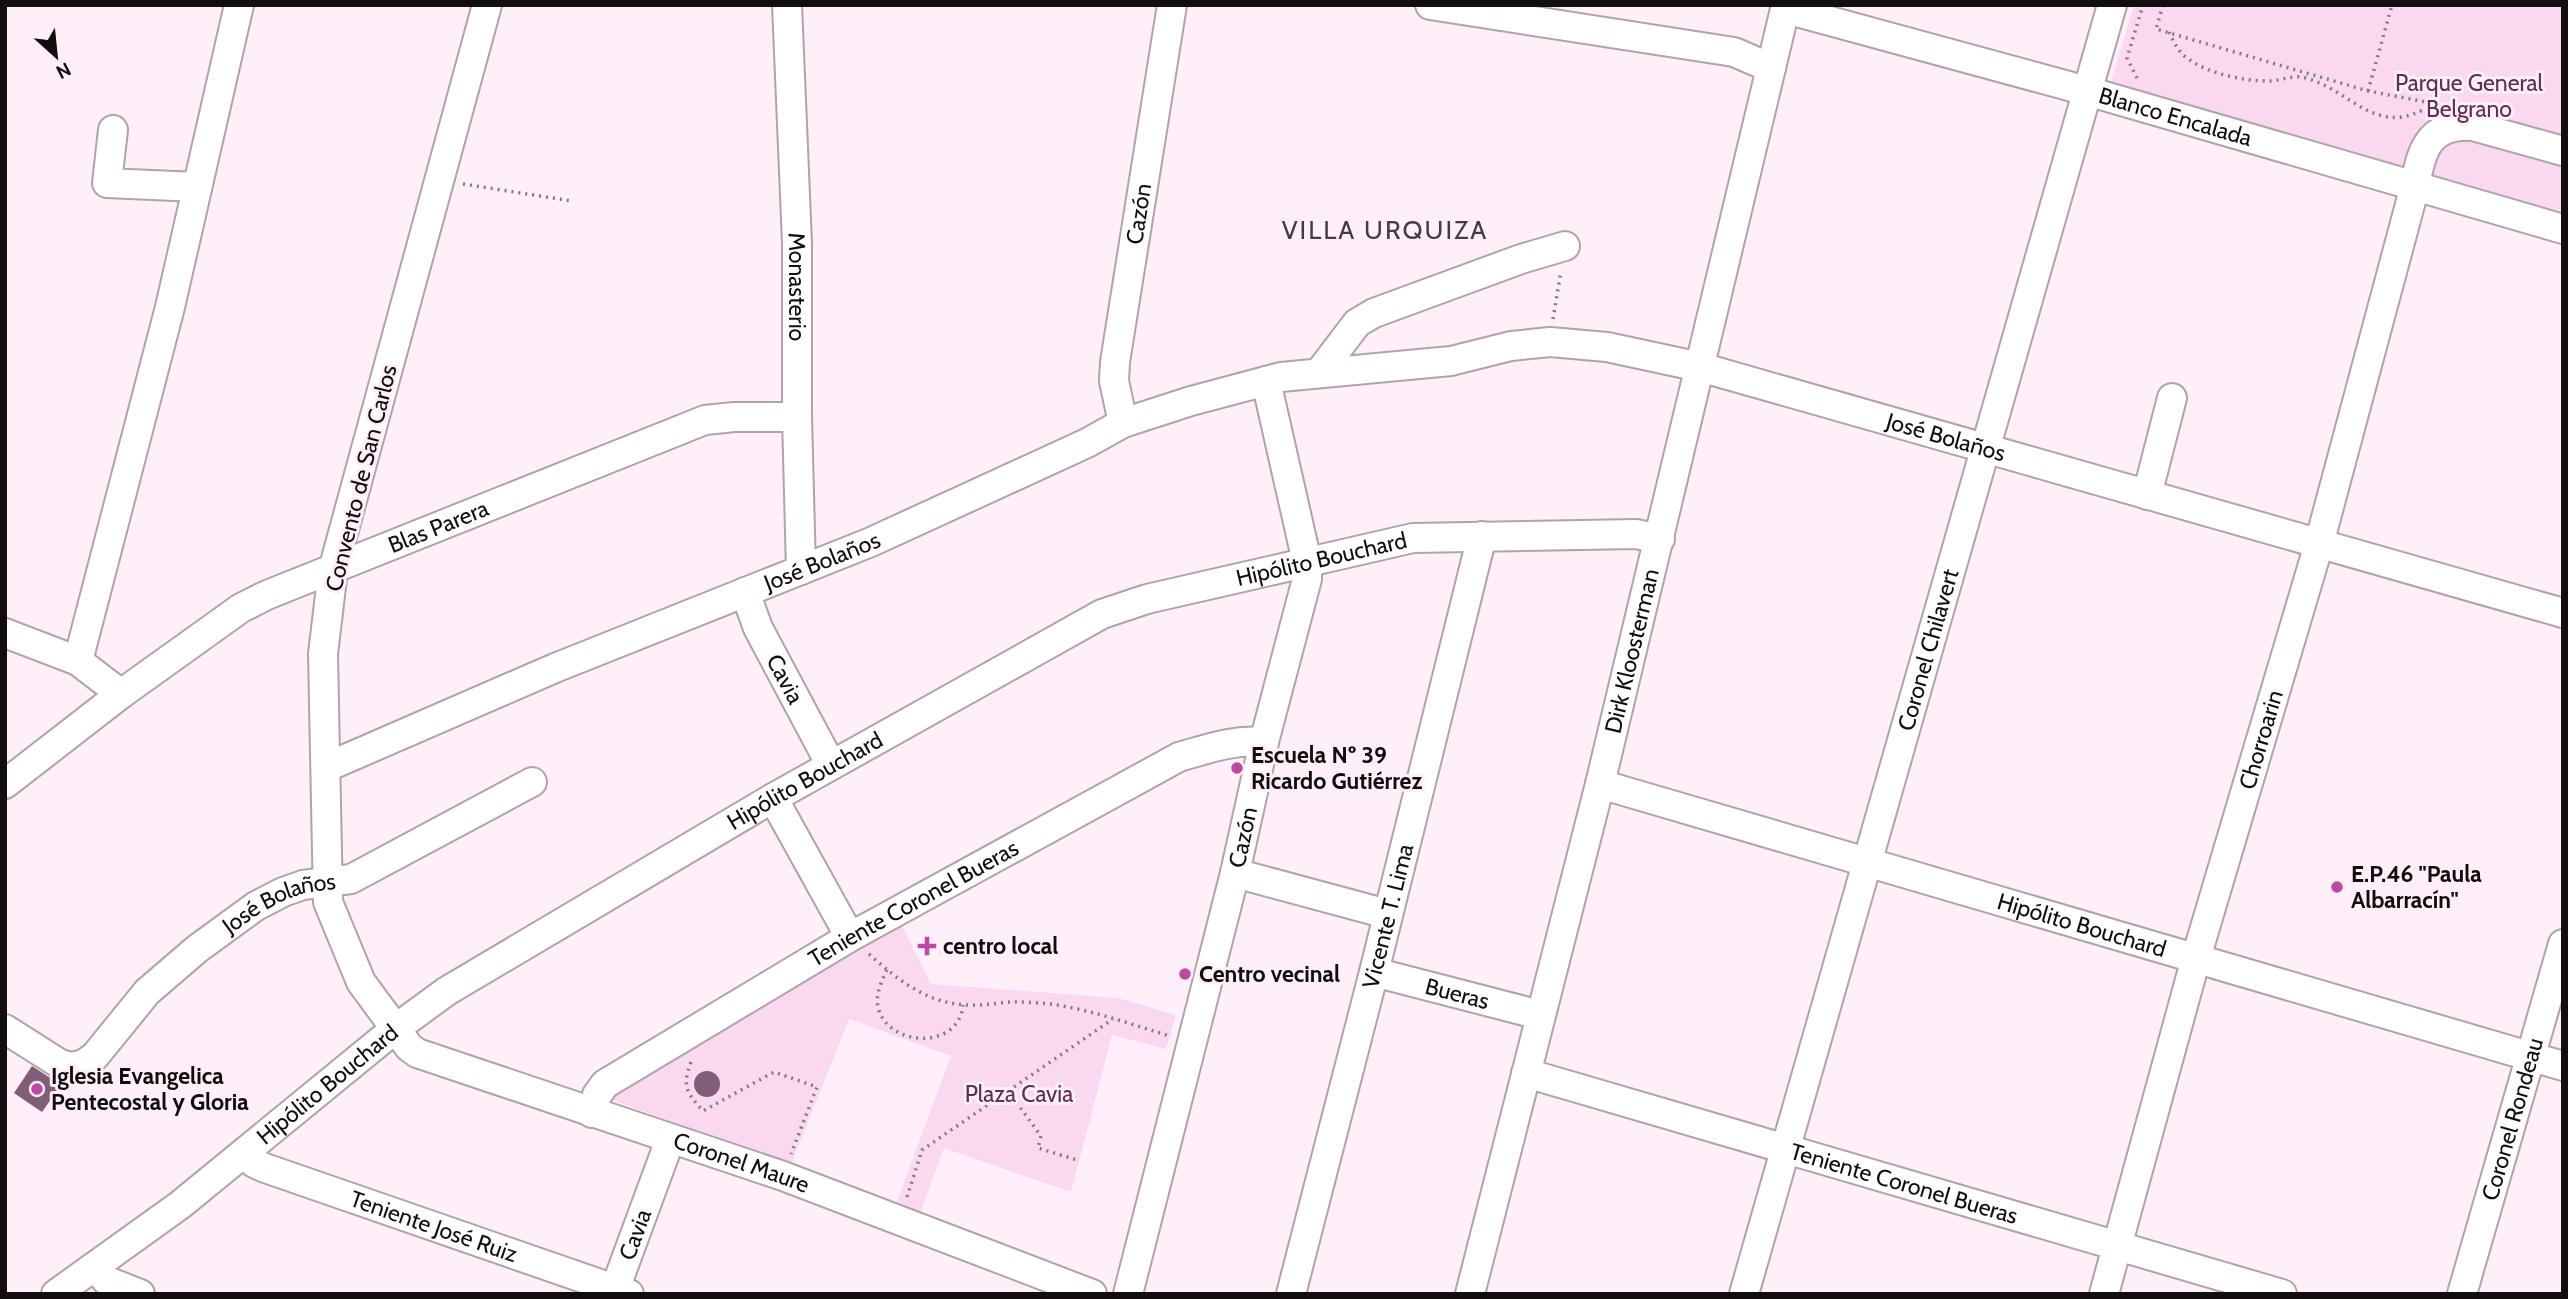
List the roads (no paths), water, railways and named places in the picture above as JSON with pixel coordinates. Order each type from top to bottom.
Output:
[{"type":"street","points":[[78,661],[170,307],[239,5]]},
{"type":"street","name":"Convento de San Carlos","points":[[396,1029],[361,982],[328,902],[323,654],[333,570],[487,5]]},
{"type":"street","name":"Monasterio","points":[[788,5],[797,243],[800,570]]},
{"type":"street","name":"Cazón","points":[[1123,423],[1114,381],[1115,362],[1171,5]]},
{"type":"street","points":[[1430,5],[1734,52],[1771,68]]},
{"type":"street","name":"Coronel Chilavert","points":[[1744,1294],[2112,5]]},
{"type":"street","name":"Dirk Kloosterman","points":[[1470,1294],[1600,785],[1786,7]]},
{"type":"street","name":"Blanco Encalada","points":[[1786,7],[2563,229]]},
{"type":"street","name":"Chorroarin","points":[[2104,1294],[2196,957],[2319,544],[2420,160],[2429,140],[2450,128],[2473,126],[2563,151]]},
{"type":"street","points":[[113,130],[107,183],[197,187]]},
{"type":"street","points":[[1319,373],[1357,323],[1374,313],[1521,259],[1565,246]]},
{"type":"street","name":"José Bolaños","points":[[327,767],[544,673],[928,516],[1087,443],[1123,423],[1266,381],[1319,373],[1451,361],[1511,346],[1550,342],[1607,347],[1700,367],[2563,613]]},
{"type":"street","name":"Cazón","points":[[1128,1294],[1236,873],[1264,742],[1307,579],[1307,562],[1266,381]]},
{"type":"street","points":[[2147,495],[2172,398]]},
{"type":"street","name":"Blas Parera","points":[[5,784],[121,694],[241,608],[292,584],[541,488],[648,441],[705,420],[797,417]]},
{"type":"street","name":"Hipólito Bouchard","points":[[56,1294],[180,1205],[396,1029],[447,991],[773,798],[1102,614],[1147,599],[1413,538],[1636,534],[1660,539]]},
{"type":"street","name":"Vicente T. Lima","points":[[1290,1294],[1374,972],[1482,536]]},
{"type":"street","name":"Cavia","points":[[746,592],[758,628],[831,765]]},
{"type":"street","points":[[5,633],[78,661],[121,694]]},
{"type":"street","name":"Teniente Coronel Bueras","points":[[592,1113],[597,1095],[605,1084],[850,937],[1179,757],[1231,742],[1264,742]]},
{"type":"street","name":"José Bolaños","points":[[5,1029],[60,1064],[72,1067],[84,1064],[95,1056],[147,992],[197,949],[256,905],[303,885],[351,879],[532,782]]},
{"type":"street","name":"Hipólito Bouchard","points":[[1600,785],[2563,1066]]},
{"type":"street","points":[[773,798],[850,937]]},
{"type":"street","points":[[1236,873],[1387,914]]},
{"type":"street","name":"Coronel Rondeau","points":[[2462,1294],[2563,944]]},
{"type":"street","name":"Bueras","points":[[1374,972],[1540,1015]]},
{"type":"street","name":"Coronel Maure","points":[[396,1029],[409,1047],[426,1057],[783,1176],[1092,1294]]},
{"type":"street","name":"Teniente Coronel Bueras","points":[[1526,1073],[2282,1294]]},
{"type":"street","name":"Cavia","points":[[622,1291],[670,1140]]},
{"type":"street","name":"Teniente José Ruiz","points":[[245,1152],[259,1166],[622,1291]]},
{"type":"street","points":[[95,1267],[107,1281],[140,1294]]},
{"type":"place","name":"Escuela Nº 39 Ricardo Gutiérrez","points":[[1237,768]]},
{"type":"place","name":"E.P.46 \"Paula Albarracín\"","points":[[2337,887]]},
{"type":"place","name":"centro local","points":[[927,946]]},
{"type":"place","name":"Centro vecinal","points":[[1185,974]]},
{"type":"place","name":"Iglesia Evangelica Pentecostal y Gloria","points":[[37,1089]]},
{"type":"district","name":"VILLA URQUIZA","points":[[1385,230]]},
{"type":"park label","name":"Parque General Belgrano","points":[[2469,96]]},
{"type":"park label","name":"Plaza Cavia","points":[[1019,1094]]}]
